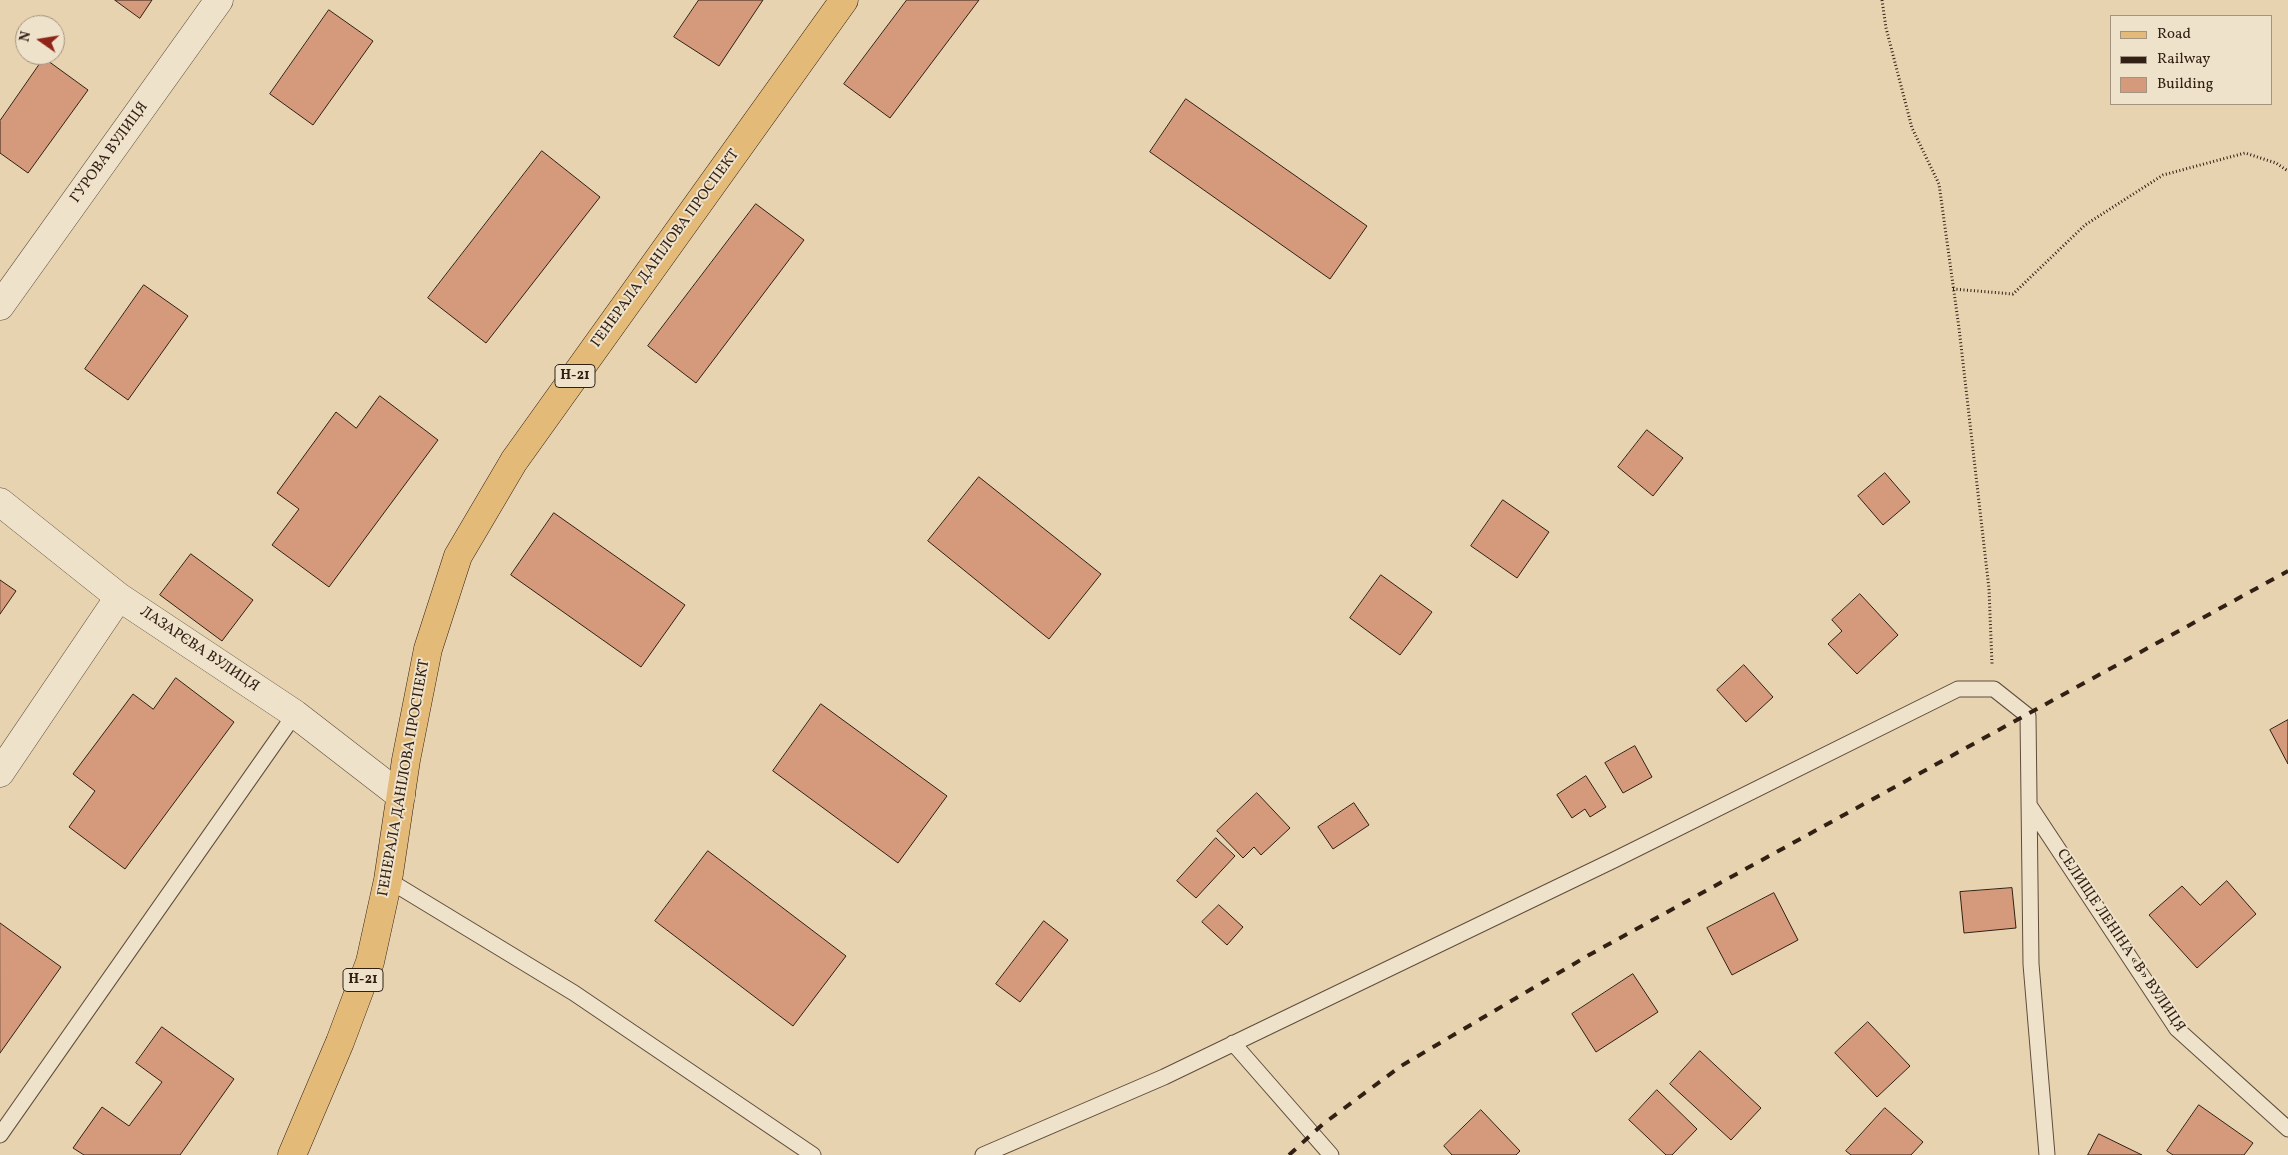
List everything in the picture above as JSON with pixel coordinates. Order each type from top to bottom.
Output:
[{"type":"main road","name":"ГЕНЕРАЛА ДАНІЛОВА ПРОСПЕКТ","points":[[292,1155],[336,1051],[370,962],[388,880],[401,796],[428,649],[458,556],[514,461],[844,0]]},
{"type":"street","name":"ГУРОВА ВУЛИЦЯ","points":[[0,306],[219,0]]},
{"type":"street","name":"ЛАЗАРЄВА ВУЛИЦЯ","points":[[0,502],[119,597],[295,714],[401,796]]},
{"type":"street","points":[[0,773],[119,597]]},
{"type":"lane","points":[[984,1155],[1164,1077],[1614,860],[1958,689],[1994,689],[2028,716],[2031,964],[2046,1155]]},
{"type":"lane","points":[[0,1135],[295,714]]},
{"type":"lane","name":"СЕЛИЩЕ ЛЕНІНА «В» ВУЛИЦЯ","points":[[2028,804],[2177,1029],[2288,1129]]},
{"type":"lane","points":[[388,880],[574,993],[813,1155]]},
{"type":"lane","points":[[1233,1043],[1331,1155]]},
{"type":"path","points":[[1882,0],[1886,28],[1912,128],[1939,184],[1989,589],[1994,689]]},
{"type":"path","points":[[1953,289],[2013,294],[2085,225],[2163,175],[2245,153],[2276,163],[2288,171]]},
{"type":"building","points":[[115,0],[152,0],[140,18]]},
{"type":"building","points":[[699,0],[763,0],[719,66],[674,37]]},
{"type":"building","points":[[907,0],[979,0],[890,118],[844,84]]},
{"type":"building","points":[[329,10],[373,41],[313,125],[270,94]]},
{"type":"building","points":[[39,65],[54,65],[88,90],[28,173],[0,153],[0,121]]},
{"type":"building","points":[[1186,99],[1367,226],[1330,279],[1150,152]]},
{"type":"building","points":[[542,151],[600,197],[486,343],[428,298]]},
{"type":"building","points":[[756,204],[804,240],[696,383],[648,346]]},
{"type":"building","points":[[144,285],[188,316],[128,400],[85,369]]},
{"type":"building","points":[[380,396],[438,440],[329,587],[272,545],[299,509],[277,493],[336,412],[356,428]]},
{"type":"building","points":[[1647,430],[1683,458],[1653,496],[1618,467]]},
{"type":"building","points":[[1885,473],[1910,502],[1883,525],[1858,496]]},
{"type":"building","points":[[979,477],[1101,574],[1049,639],[928,541]]},
{"type":"building","points":[[1503,500],[1549,532],[1517,578],[1471,546]]},
{"type":"building","points":[[554,513],[685,605],[641,667],[511,575]]},
{"type":"building","points":[[191,554],[253,600],[222,641],[160,595]]},
{"type":"building","points":[[1381,575],[1432,612],[1400,655],[1350,618]]},
{"type":"building","points":[[0,580],[16,591],[0,614]]},
{"type":"building","points":[[1860,594],[1898,635],[1857,674],[1828,644],[1842,631],[1832,620]]},
{"type":"building","points":[[1744,665],[1773,697],[1746,722],[1717,690]]},
{"type":"building","points":[[176,678],[234,722],[125,869],[69,827],[95,791],[73,774],[133,694],[153,709]]},
{"type":"building","points":[[821,704],[947,796],[898,863],[773,771]]},
{"type":"building","points":[[2288,720],[2288,764],[2270,730]]},
{"type":"building","points":[[1635,746],[1652,777],[1623,793],[1605,763]]},
{"type":"building","points":[[1586,776],[1606,807],[1590,817],[1585,809],[1572,818],[1557,795]]},
{"type":"building","points":[[1257,793],[1290,828],[1261,855],[1254,847],[1243,858],[1217,831]]},
{"type":"building","points":[[1354,803],[1369,825],[1333,849],[1318,827]]},
{"type":"building","points":[[1216,838],[1235,856],[1196,898],[1177,881]]},
{"type":"building","points":[[708,851],[846,956],[793,1026],[655,921]]},
{"type":"building","points":[[2227,881],[2256,914],[2197,968],[2149,915],[2182,886],[2200,905]]},
{"type":"building","points":[[2012,888],[2016,928],[1964,933],[1960,892]]},
{"type":"building","points":[[1774,893],[1798,940],[1732,975],[1707,928]]},
{"type":"building","points":[[1219,905],[1243,927],[1227,945],[1202,922]]},
{"type":"building","points":[[1044,921],[1068,940],[1020,1002],[996,984]]},
{"type":"building","points":[[0,923],[61,967],[0,1053]]},
{"type":"building","points":[[1633,974],[1658,1012],[1596,1052],[1572,1014]]},
{"type":"building","points":[[1868,1022],[1910,1066],[1877,1097],[1835,1053]]},
{"type":"building","points":[[162,1027],[234,1079],[180,1155],[84,1155],[73,1148],[102,1107],[129,1126],[162,1082],[136,1063]]},
{"type":"building","points":[[1700,1051],[1761,1108],[1731,1140],[1670,1084]]},
{"type":"building","points":[[1657,1090],[1697,1129],[1672,1155],[1666,1155],[1629,1120]]},
{"type":"building","points":[[2199,1105],[2253,1143],[2244,1155],[2173,1155],[2167,1151]]},
{"type":"building","points":[[1885,1108],[1923,1142],[1911,1155],[1851,1155],[1846,1151]]},
{"type":"building","points":[[1481,1110],[1520,1151],[1516,1155],[1452,1155],[1444,1146]]},
{"type":"building","points":[[2099,1134],[2142,1155],[2088,1155]]},
{"type":"railway","points":[[1289,1155],[1323,1124],[1401,1066],[1589,955],[2288,571]]}]
